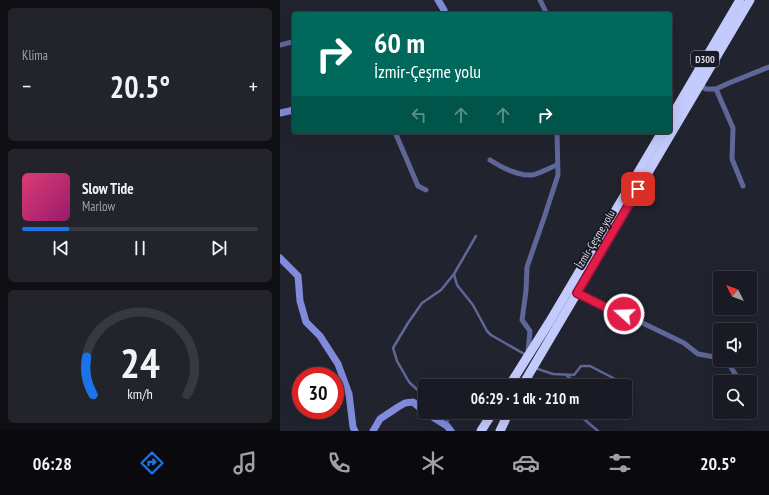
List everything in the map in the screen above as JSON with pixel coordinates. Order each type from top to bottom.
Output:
[{"type":"highway","name":"D300","points":[[672,116],[740,0]]},
{"type":"highway","name":"İzmir-Çeşme yolu","points":[[672,132],[750,0]]},
{"type":"highway","name":"İzmir-Çeşme yolu","points":[[513,379],[550,321],[661,134]]},
{"type":"highway","name":"İzmir-Çeşme yolu","points":[[526,379],[671,134]]},
{"type":"highway","points":[[481,431],[489,419]]},
{"type":"highway","points":[[500,431],[506,419]]},
{"type":"street","points":[[438,0],[444,12]]},
{"type":"street","points":[[540,0],[546,12]]},
{"type":"street","points":[[280,45],[292,42]]},
{"type":"street","points":[[700,85],[706,89],[716,89],[769,67]]},
{"type":"street","points":[[716,89],[732,128],[732,159],[743,186]]},
{"type":"street","points":[[280,113],[292,110]]},
{"type":"street","points":[[396,134],[418,186],[426,190]]},
{"type":"street","points":[[528,356],[530,331],[522,320],[526,291],[526,267],[558,175],[557,134]]},
{"type":"street","points":[[490,160],[505,169],[521,174],[532,175],[557,165]]},
{"type":"street","points":[[280,258],[298,276],[300,301],[306,322],[320,336],[338,364],[349,394],[353,427],[355,431]]},
{"type":"street","points":[[577,293],[684,343],[698,354],[713,356]]},
{"type":"street","points":[[373,431],[380,419],[405,403],[413,402],[449,429]]},
{"type":"lane","points":[[418,390],[409,382],[397,361],[393,348],[422,303],[442,290],[454,274],[476,236]]},
{"type":"lane","points":[[454,274],[457,285],[473,305],[487,331],[491,335],[528,356]]},
{"type":"lane","points":[[533,367],[553,374],[574,375],[581,366],[590,366],[615,379]]},
{"type":"lane","points":[[566,375],[571,379]]},
{"type":"lane","points":[[448,419],[449,429]]},
{"type":"lane","points":[[584,419],[598,431]]},
{"type":"route","points":[[624,314],[609,309],[577,293],[638,189]]}]
